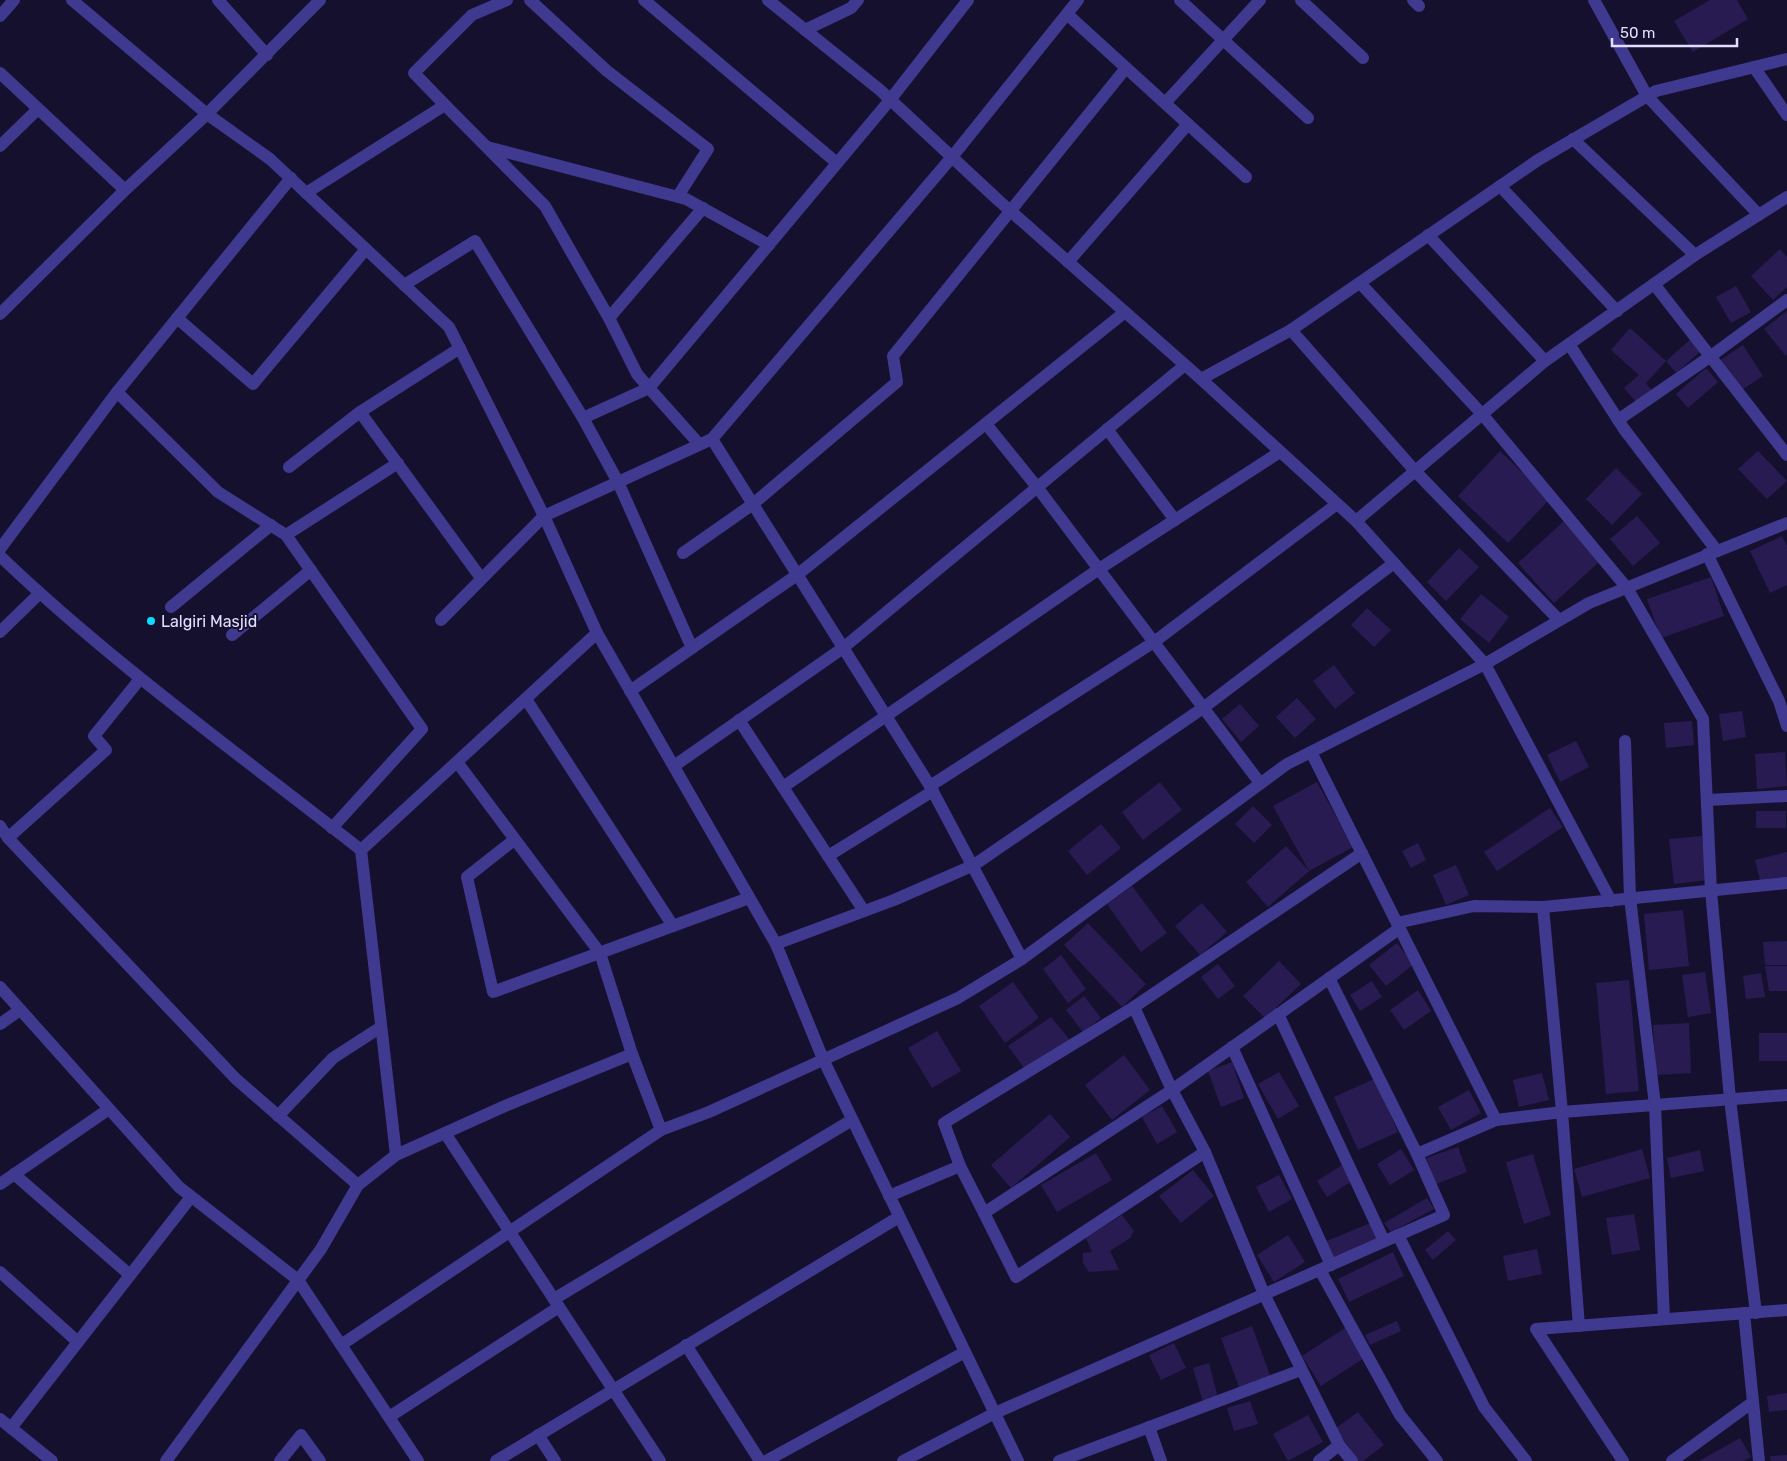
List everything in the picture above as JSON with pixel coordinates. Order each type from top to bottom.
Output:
[{"type":"street","points":[[0,16],[14,0]]},
{"type":"street","points":[[72,0],[207,114],[270,159],[449,327],[544,516],[597,633],[776,944],[823,1059],[1018,1461]]},
{"type":"street","points":[[218,0],[267,55]]},
{"type":"street","points":[[0,314],[125,190],[207,114],[320,0]]},
{"type":"street","points":[[507,0],[472,15],[414,73],[545,206],[609,318],[637,374],[699,444]]},
{"type":"street","points":[[530,0],[607,71],[708,150],[678,196]]},
{"type":"street","points":[[644,0],[837,163]]},
{"type":"street","points":[[768,0],[890,100],[1010,211],[1201,379],[1356,521],[1485,664],[1611,900]]},
{"type":"street","points":[[805,30],[851,8],[858,0]]},
{"type":"street","points":[[583,418],[649,388],[890,100],[968,0]]},
{"type":"street","points":[[441,620],[544,516],[712,438],[952,157],[1078,0]]},
{"type":"street","points":[[1180,0],[1308,118]]},
{"type":"street","points":[[1165,103],[1260,0]]},
{"type":"street","points":[[1300,0],[1363,58]]},
{"type":"street","points":[[1594,0],[1647,96],[1758,215]]},
{"type":"street","points":[[1067,14],[1246,177]]},
{"type":"street","points":[[1201,379],[1291,330],[1500,186],[1573,139],[1656,91],[1787,59]]},
{"type":"street","points":[[1754,67],[1787,115]]},
{"type":"street","points":[[683,553],[753,504],[897,382],[893,356],[1126,68]]},
{"type":"street","points":[[0,73],[125,190]]},
{"type":"street","points":[[306,193],[445,105]]},
{"type":"street","points":[[0,146],[38,109]]},
{"type":"street","points":[[1068,262],[1188,124]]},
{"type":"street","points":[[1573,139],[1696,255]]},
{"type":"street","points":[[486,147],[678,196],[769,245]]},
{"type":"street","points":[[0,549],[117,392],[291,178]]},
{"type":"street","points":[[1500,186],[1617,311]]},
{"type":"street","points":[[1356,521],[1545,361],[1696,255],[1787,197]]},
{"type":"street","points":[[609,318],[703,208]]},
{"type":"street","points":[[1428,235],[1545,361]]},
{"type":"street","points":[[404,285],[475,241],[583,418],[618,482],[692,648]]},
{"type":"street","points":[[177,318],[253,384],[366,249]]},
{"type":"street","points":[[1360,283],[1482,414],[1627,588],[1703,719],[1711,891],[1750,1313],[1753,1402],[1759,1461]]},
{"type":"street","points":[[1654,284],[1787,455]]},
{"type":"street","points":[[1618,420],[1711,356],[1787,300]]},
{"type":"street","points":[[630,691],[797,575],[1125,312]]},
{"type":"street","points":[[1291,330],[1415,471],[1559,620]]},
{"type":"street","points":[[1569,344],[1618,420],[1712,552],[1779,700],[1787,726]]},
{"type":"street","points":[[289,467],[360,412],[460,348]]},
{"type":"street","points":[[674,766],[843,648],[1185,365]]},
{"type":"street","points":[[117,392],[218,492],[286,535],[422,729],[332,828]]},
{"type":"street","points":[[360,412],[481,578]]},
{"type":"street","points":[[986,424],[1037,487],[1260,783]]},
{"type":"street","points":[[1107,429],[1175,520]]},
{"type":"street","points":[[712,438],[931,789],[974,865],[1022,959]]},
{"type":"street","points":[[783,788],[1099,569],[1280,452]]},
{"type":"street","points":[[286,535],[398,463]]},
{"type":"street","points":[[828,856],[1154,642],[1337,504]]},
{"type":"street","points":[[341,1345],[661,1130],[708,1112],[958,998],[1022,959],[1287,764],[1485,664],[1589,603],[1787,523]]},
{"type":"street","points":[[171,607],[271,526]]},
{"type":"street","points":[[0,556],[40,594],[140,678],[361,850],[396,1155]]},
{"type":"street","points":[[776,944],[864,911],[974,865],[1203,708],[1394,563]]},
{"type":"street","points":[[232,635],[311,570]]},
{"type":"street","points":[[0,632],[40,594]]},
{"type":"street","points":[[361,850],[597,633]]},
{"type":"street","points":[[8,838],[106,750],[94,736],[140,678]]},
{"type":"street","points":[[526,699],[673,926]]},
{"type":"street","points":[[740,720],[864,911]]},
{"type":"street","points":[[1625,741],[1630,898],[1655,1105],[1664,1319]]},
{"type":"street","points":[[1311,752],[1496,1120]]},
{"type":"street","points":[[457,762],[600,953],[632,1054],[661,1130]]},
{"type":"street","points":[[1708,800],[1787,796]]},
{"type":"street","points":[[0,826],[8,838],[236,1079],[358,1185]]},
{"type":"street","points":[[514,840],[467,877],[493,992],[749,898]]},
{"type":"street","points":[[1204,1152],[1016,1277],[960,1166],[944,1123],[1134,1007],[1362,852]]},
{"type":"street","points":[[984,1213],[1172,1090],[1329,978],[1398,926],[1474,906],[1543,907],[1787,883]]},
{"type":"street","points":[[1543,907],[1579,1326]]},
{"type":"street","points":[[904,1461],[994,1413],[1444,1215],[1417,1154],[1329,978]]},
{"type":"street","points":[[0,987],[178,1187],[298,1280],[418,1461]]},
{"type":"street","points":[[1134,1007],[1172,1090],[1204,1152],[1264,1294],[1339,1446],[1352,1461]]},
{"type":"street","points":[[0,1024],[20,1010]]},
{"type":"street","points":[[1278,1014],[1384,1241]]},
{"type":"street","points":[[278,1116],[333,1058],[381,1027]]},
{"type":"street","points":[[1232,1047],[1325,1267],[1400,1415],[1437,1461]]},
{"type":"street","points":[[166,1461],[321,1249],[358,1185],[396,1155],[632,1054]]},
{"type":"street","points":[[1417,1154],[1496,1120],[1562,1112],[1787,1095]]},
{"type":"street","points":[[0,1184],[109,1109]]},
{"type":"street","points":[[389,1417],[557,1303],[852,1120]]},
{"type":"street","points":[[445,1133],[660,1461]]},
{"type":"street","points":[[889,1196],[960,1166]]},
{"type":"street","points":[[14,1174],[130,1274]]},
{"type":"street","points":[[11,1428],[191,1197]]},
{"type":"street","points":[[496,1461],[899,1217]]},
{"type":"street","points":[[1398,1235],[1484,1407],[1526,1461]]},
{"type":"street","points":[[0,1272],[78,1342]]},
{"type":"street","points":[[1623,1461],[1536,1329],[1787,1310]]},
{"type":"street","points":[[686,1345],[760,1461]]},
{"type":"street","points":[[766,1461],[965,1352]]},
{"type":"street","points":[[1059,1461],[1301,1370]]},
{"type":"street","points":[[1672,1461],[1753,1402]]},
{"type":"street","points":[[0,1419],[52,1461]]},
{"type":"street","points":[[1148,1427],[1161,1461]]},
{"type":"street","points":[[280,1461],[301,1435],[320,1461]]},
{"type":"street","points":[[538,1435],[555,1461]]},
{"type":"street","points":[[1319,1461],[1339,1446]]},
{"type":"building","points":[[1710,0],[1737,0],[1748,19],[1693,52],[1674,21]]},
{"type":"building","points":[[1780,249],[1787,257],[1787,287],[1773,300],[1751,276]]},
{"type":"building","points":[[1736,286],[1751,312],[1731,323],[1716,297]]},
{"type":"building","points":[[1787,311],[1787,354],[1786,356],[1764,329]]},
{"type":"building","points":[[1630,328],[1666,361],[1646,383],[1640,377],[1652,390],[1637,403],[1624,388],[1639,375],[1611,350]]},
{"type":"building","points":[[1691,339],[1701,351],[1676,373],[1666,361]]},
{"type":"building","points":[[1743,345],[1763,376],[1740,391],[1719,361]]},
{"type":"building","points":[[1706,368],[1718,382],[1688,408],[1676,394]]},
{"type":"building","points":[[1500,451],[1550,499],[1508,543],[1458,496]]},
{"type":"building","points":[[1758,451],[1787,481],[1767,499],[1738,469]]},
{"type":"building","points":[[1616,468],[1642,494],[1612,525],[1586,499]]},
{"type":"building","points":[[1637,516],[1660,543],[1633,566],[1610,539]]},
{"type":"building","points":[[1564,521],[1600,561],[1554,603],[1518,563]]},
{"type":"building","points":[[1782,536],[1787,546],[1787,585],[1770,593],[1750,551]]},
{"type":"building","points":[[1459,548],[1479,567],[1446,601],[1427,582]]},
{"type":"building","points":[[1711,577],[1724,616],[1661,638],[1647,599]]},
{"type":"building","points":[[1481,594],[1509,617],[1489,643],[1460,619]]},
{"type":"building","points":[[1367,608],[1391,630],[1374,647],[1351,625]]},
{"type":"building","points":[[1334,665],[1355,693],[1335,709],[1313,681]]},
{"type":"building","points":[[1297,698],[1316,719],[1295,738],[1276,717]]},
{"type":"building","points":[[1240,704],[1259,726],[1241,742],[1222,719]]},
{"type":"building","points":[[1742,711],[1746,737],[1723,741],[1719,714]]},
{"type":"building","points":[[1692,721],[1694,745],[1666,748],[1664,723]]},
{"type":"building","points":[[1576,741],[1589,767],[1560,782],[1547,755]]},
{"type":"building","points":[[1785,752],[1787,786],[1757,789],[1755,754]]},
{"type":"building","points":[[1160,782],[1182,810],[1143,840],[1122,812]]},
{"type":"building","points":[[1317,782],[1353,847],[1309,871],[1273,806]]},
{"type":"building","points":[[1253,806],[1272,825],[1254,843],[1235,824]]},
{"type":"building","points":[[1550,808],[1563,827],[1497,871],[1484,852]]},
{"type":"building","points":[[1756,811],[1786,811],[1786,828],[1756,828]]},
{"type":"building","points":[[1101,824],[1121,848],[1087,875],[1068,851]]},
{"type":"building","points":[[1702,836],[1707,880],[1674,884],[1669,839]]},
{"type":"building","points":[[1418,843],[1426,860],[1411,868],[1402,851]]},
{"type":"building","points":[[1286,846],[1309,871],[1268,907],[1246,882]]},
{"type":"building","points":[[1787,852],[1787,882],[1762,888],[1755,860]]},
{"type":"building","points":[[1456,865],[1469,895],[1446,905],[1433,875]]},
{"type":"building","points":[[1132,886],[1167,933],[1141,952],[1107,904]]},
{"type":"building","points":[[1202,903],[1227,932],[1200,955],[1175,926]]},
{"type":"building","points":[[1683,910],[1689,966],[1649,970],[1644,914]]},
{"type":"building","points":[[1088,923],[1146,984],[1122,1007],[1064,945]]},
{"type":"building","points":[[1787,941],[1787,965],[1765,965],[1763,942]]},
{"type":"building","points":[[1397,943],[1414,964],[1386,986],[1369,965]]},
{"type":"building","points":[[1061,955],[1086,989],[1068,1003],[1043,969]]},
{"type":"building","points":[[1279,961],[1301,984],[1265,1018],[1243,996]]},
{"type":"building","points":[[1218,964],[1235,986],[1218,999],[1201,977]]},
{"type":"building","points":[[1765,966],[1787,966],[1787,991],[1769,991]]},
{"type":"building","points":[[1705,972],[1711,1013],[1688,1017],[1682,975]]},
{"type":"building","points":[[1761,973],[1765,997],[1746,999],[1743,976]]},
{"type":"building","points":[[1629,980],[1639,1091],[1606,1094],[1596,983]]},
{"type":"building","points":[[1372,981],[1382,997],[1360,1011],[1350,995]]},
{"type":"building","points":[[1013,982],[1039,1018],[1005,1043],[979,1006]]},
{"type":"building","points":[[1418,990],[1431,1011],[1404,1030],[1390,1010]]},
{"type":"building","points":[[1084,996],[1101,1018],[1083,1032],[1066,1010]]},
{"type":"building","points":[[1051,1017],[1070,1040],[1024,1068],[1008,1046]]},
{"type":"building","points":[[1689,1023],[1691,1073],[1656,1075],[1653,1025]]},
{"type":"building","points":[[937,1031],[961,1071],[932,1088],[908,1048]]},
{"type":"building","points":[[1759,1033],[1787,1033],[1787,1061],[1759,1061]]},
{"type":"building","points":[[1124,1055],[1150,1090],[1112,1120],[1085,1085]]},
{"type":"building","points":[[1232,1062],[1244,1098],[1221,1107],[1208,1071]]},
{"type":"building","points":[[1279,1072],[1299,1106],[1278,1119],[1258,1084]]},
{"type":"building","points":[[1542,1073],[1549,1100],[1519,1107],[1513,1080]]},
{"type":"building","points":[[1374,1079],[1398,1132],[1358,1150],[1334,1097]]},
{"type":"building","points":[[1469,1090],[1481,1113],[1451,1130],[1438,1107]]},
{"type":"building","points":[[1162,1106],[1177,1132],[1157,1144],[1142,1117]]},
{"type":"building","points":[[1050,1114],[1070,1137],[1011,1188],[991,1165]]},
{"type":"building","points":[[1458,1147],[1467,1172],[1436,1184],[1426,1158]]},
{"type":"building","points":[[1401,1149],[1414,1170],[1390,1185],[1377,1164]]},
{"type":"building","points":[[1642,1149],[1650,1178],[1582,1197],[1574,1169]]},
{"type":"building","points":[[1700,1150],[1704,1171],[1671,1178],[1667,1158]]},
{"type":"building","points":[[1096,1153],[1112,1180],[1057,1212],[1041,1185]]},
{"type":"building","points":[[1533,1154],[1551,1215],[1524,1224],[1506,1162]]},
{"type":"building","points":[[1342,1165],[1352,1181],[1327,1197],[1317,1181]]},
{"type":"building","points":[[1193,1170],[1214,1196],[1181,1223],[1159,1196]]},
{"type":"building","points":[[1279,1175],[1292,1199],[1269,1212],[1256,1187]]},
{"type":"building","points":[[1427,1198],[1434,1209],[1391,1232],[1384,1223]]},
{"type":"building","points":[[1634,1214],[1640,1250],[1612,1255],[1606,1218]]},
{"type":"building","points":[[1122,1215],[1134,1231],[1130,1238],[1110,1251],[1119,1270],[1089,1272],[1083,1263],[1083,1253],[1092,1252],[1086,1238]]},
{"type":"building","points":[[1373,1222],[1379,1239],[1331,1259],[1324,1242]]},
{"type":"building","points":[[1448,1231],[1456,1240],[1433,1260],[1425,1250]]},
{"type":"building","points":[[1288,1235],[1305,1262],[1274,1282],[1257,1255]]},
{"type":"building","points":[[1537,1249],[1542,1274],[1508,1281],[1503,1256]]},
{"type":"building","points":[[1393,1252],[1404,1276],[1349,1302],[1338,1279]]},
{"type":"building","points":[[1397,1321],[1401,1331],[1370,1345],[1365,1335]]},
{"type":"building","points":[[1252,1326],[1271,1378],[1240,1390],[1221,1338]]},
{"type":"building","points":[[1345,1328],[1364,1358],[1321,1386],[1302,1356]]},
{"type":"building","points":[[1174,1343],[1186,1368],[1161,1380],[1149,1355]]},
{"type":"building","points":[[1209,1363],[1218,1398],[1203,1402],[1193,1368]]},
{"type":"building","points":[[1787,1393],[1787,1410],[1769,1412],[1767,1396]]},
{"type":"building","points":[[1250,1401],[1258,1424],[1234,1431],[1227,1408]]},
{"type":"building","points":[[1358,1412],[1384,1445],[1363,1461],[1359,1461],[1335,1429]]},
{"type":"building","points":[[1308,1415],[1323,1442],[1288,1461],[1273,1434]]},
{"type":"building","points":[[1740,1438],[1751,1457],[1743,1461],[1699,1461]]},
{"type":"building","points":[[1787,1455],[1787,1461],[1771,1461],[1770,1456]]},
{"type":"place","name":"Lalgiri Masjid","points":[[151,621]]}]
